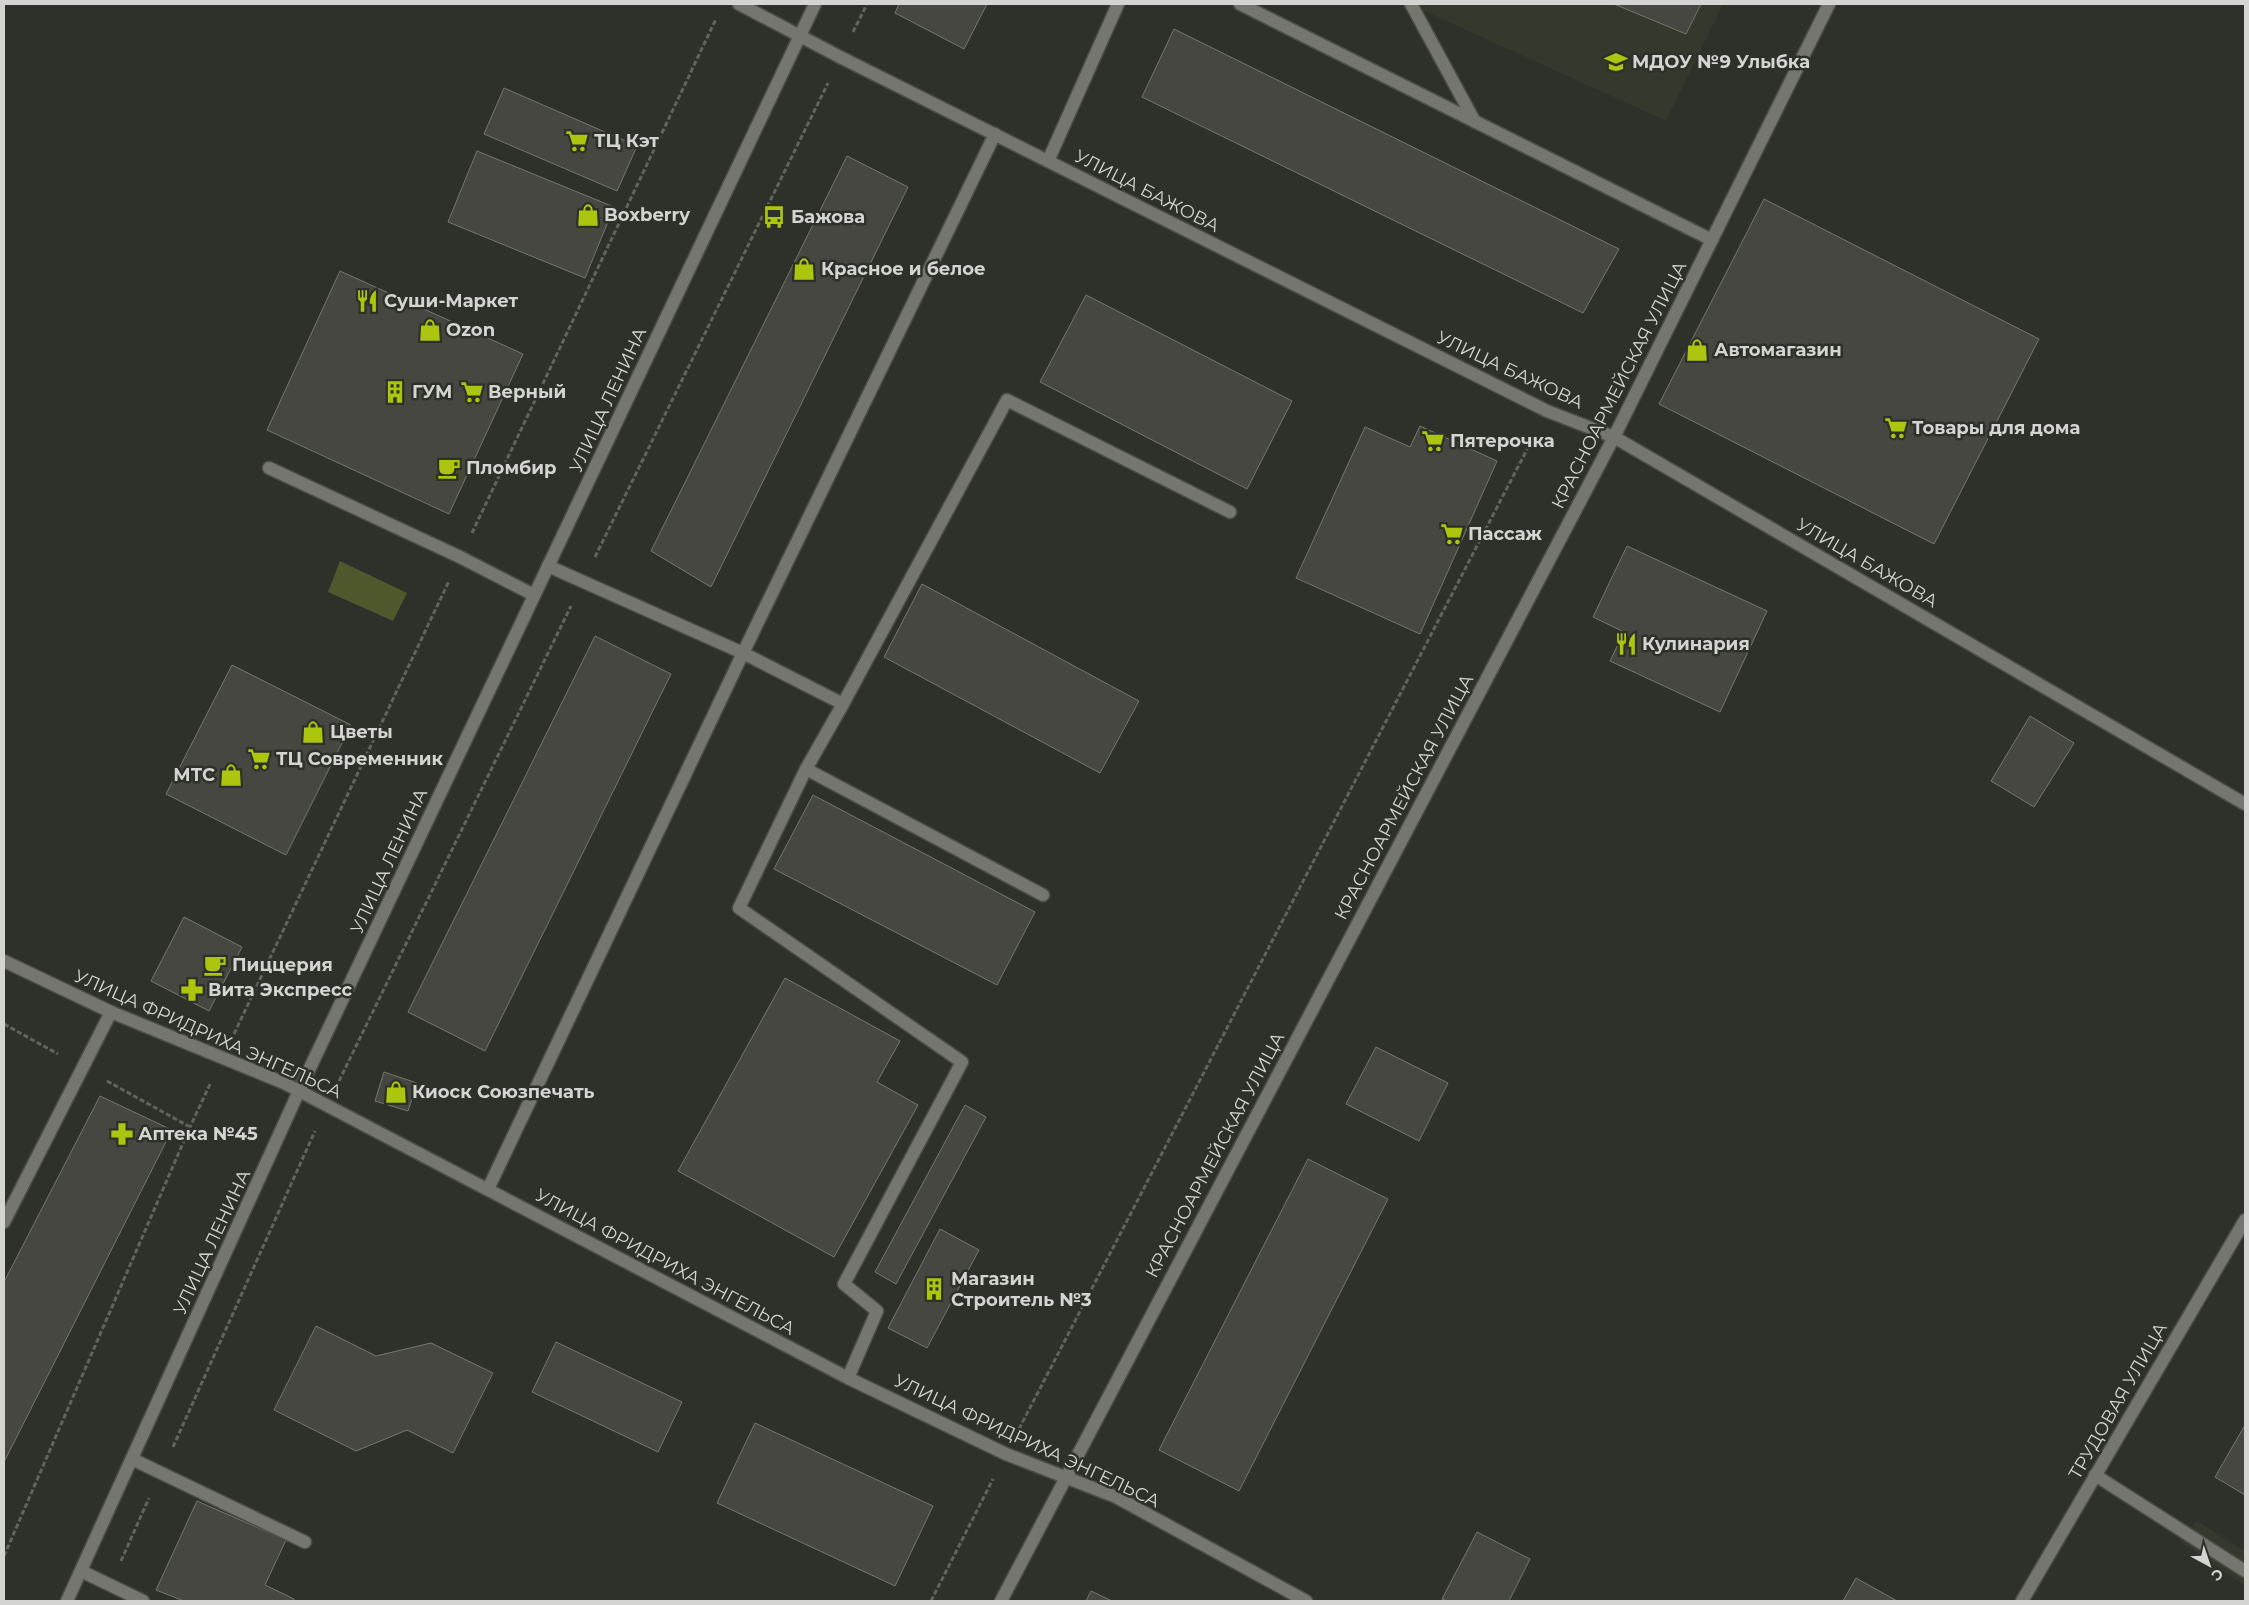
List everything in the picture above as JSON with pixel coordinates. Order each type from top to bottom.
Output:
[{"type":"street","name":"УЛИЦА БАЖОВА","points":[[739,4],[1048,161],[1547,410],[1614,437],[2245,804]]},
{"type":"street","name":"УЛИЦА ЛЕНИНА","points":[[67,1601],[299,1091],[815,4]]},
{"type":"street","points":[[1048,161],[1118,4]]},
{"type":"street","points":[[1240,4],[1712,240]]},
{"type":"street","points":[[1411,4],[1476,122]]},
{"type":"street","name":"КРАСНОАРМЕЙСКАЯ УЛИЦА","points":[[1001,1601],[1614,437],[1829,4]]},
{"type":"street","points":[[488,1189],[995,134]]},
{"type":"street","points":[[848,1378],[877,1311],[844,1284],[962,1062],[738,908],[806,769],[844,704],[1006,400],[1230,512]]},
{"type":"street","points":[[269,468],[460,557],[534,595]]},
{"type":"street","points":[[548,566],[744,653],[844,704]]},
{"type":"street","points":[[806,769],[1043,895]]},
{"type":"street","name":"УЛИЦА ФРИДРИХА ЭНГЕЛЬСА","points":[[4,961],[111,1012],[299,1091],[848,1378],[1006,1454],[1116,1497],[1306,1601]]},
{"type":"street","points":[[4,1222],[111,1012]]},
{"type":"street","name":"ТРУДОВАЯ УЛИЦА","points":[[2022,1601],[2245,1220]]},
{"type":"street","points":[[132,1459],[305,1542]]},
{"type":"street","points":[[2095,1475],[2245,1571]]},
{"type":"street","points":[[81,1571],[143,1601]]},
{"type":"path","points":[[4,1556],[190,1126],[719,13]]},
{"type":"path","points":[[931,1601],[1547,410]]},
{"type":"path","points":[[110,1584],[327,1105]]},
{"type":"shaded area","name":"МДОУ №9 Улыбка","points":[[1409,4],[1723,4],[1666,121]]},
{"type":"shaded area","points":[[2197,1521],[2245,1551],[2245,1586],[2179,1541]]},
{"type":"green space","points":[[340,561],[407,593],[393,621],[328,592]]},
{"type":"building","points":[[899,4],[987,4],[964,49],[895,13]]},
{"type":"building","points":[[1614,4],[1701,4],[1686,34]]},
{"type":"building","points":[[1174,29],[1619,249],[1583,313],[1142,97]]},
{"type":"building","points":[[504,88],[637,146],[617,191],[484,134]]},
{"type":"building","points":[[477,151],[614,207],[585,278],[448,222]]},
{"type":"building","points":[[847,156],[908,187],[711,587],[651,551]]},
{"type":"building","points":[[1764,199],[2039,339],[1934,544],[1659,404]]},
{"type":"building","name":"ГУМ","points":[[340,271],[523,354],[449,514],[267,430]]},
{"type":"building","points":[[1086,295],[1292,401],[1247,489],[1040,382]]},
{"type":"building","points":[[1420,426],[1497,461],[1420,634],[1296,578],[1365,427],[1410,447]]},
{"type":"building","points":[[1627,546],[1767,611],[1720,712],[1610,661],[1624,632],[1593,617]]},
{"type":"building","points":[[922,584],[1139,701],[1100,773],[884,657]]},
{"type":"building","points":[[595,636],[671,674],[485,1051],[408,1012]]},
{"type":"building","name":"ТЦ Современник","points":[[232,665],[351,725],[286,855],[166,794]]},
{"type":"building","points":[[2030,716],[2074,743],[2034,807],[1991,781]]},
{"type":"building","points":[[813,795],[1035,912],[997,985],[774,869]]},
{"type":"building","points":[[184,917],[242,947],[209,1011],[151,981]]},
{"type":"building","points":[[785,978],[900,1041],[877,1082],[918,1105],[834,1257],[678,1171]]},
{"type":"building","points":[[1376,1047],[1448,1083],[1419,1141],[1346,1104]]},
{"type":"building","name":"Киоск Союзпечать","points":[[384,1072],[417,1083],[408,1111],[375,1101]]},
{"type":"building","points":[[100,1096],[172,1130],[4,1462],[4,1282]]},
{"type":"building","points":[[965,1105],[986,1117],[896,1284],[875,1272]]},
{"type":"building","points":[[1308,1159],[1388,1199],[1239,1491],[1159,1450]]},
{"type":"building","name":"Магазин Строитель №3","points":[[940,1229],[979,1250],[927,1348],[888,1328]]},
{"type":"building","points":[[316,1326],[376,1356],[431,1343],[493,1373],[453,1453],[407,1430],[356,1451],[274,1410]]},
{"type":"building","points":[[556,1342],[682,1402],[658,1452],[532,1392]]},
{"type":"building","points":[[755,1423],[933,1506],[895,1586],[717,1503]]},
{"type":"building","points":[[2245,1425],[2245,1495],[2215,1477]]},
{"type":"building","points":[[197,1501],[286,1540],[265,1585],[294,1599],[293,1601],[184,1601],[156,1590]]},
{"type":"building","points":[[1477,1532],[1530,1559],[1509,1601],[1447,1601],[1442,1599]]},
{"type":"building","points":[[1856,1578],[1897,1601],[1843,1601]]},
{"type":"building","points":[[1091,1591],[1112,1601],[1086,1601]]},
{"type":"place","name":"МДОУ №9 Улыбка","points":[[1616,62]]},
{"type":"place","name":"ТЦ Кэт","points":[[577,141]]},
{"type":"place","name":"Boxberry","points":[[588,215]]},
{"type":"place","name":"Бажова","points":[[774,217]]},
{"type":"place","name":"Красное и белое","points":[[804,269]]},
{"type":"place","name":"Суши-Маркет","points":[[367,301]]},
{"type":"place","name":"Ozon","points":[[430,330]]},
{"type":"place","name":"Автомагазин","points":[[1697,350]]},
{"type":"place","name":"ГУМ","points":[[395,392]]},
{"type":"place","name":"Верный","points":[[472,392]]},
{"type":"place","name":"Товары для дома","points":[[1896,428]]},
{"type":"place","name":"Пятерочка","points":[[1433,441]]},
{"type":"place","name":"Пломбир","points":[[449,468]]},
{"type":"place","name":"Пассаж","points":[[1452,534]]},
{"type":"place","name":"Кулинария","points":[[1626,644]]},
{"type":"place","name":"Цветы","points":[[313,732]]},
{"type":"place","name":"ТЦ Современник","points":[[259,759]]},
{"type":"place","name":"МТС","points":[[231,775]]},
{"type":"place","name":"Пиццерия","points":[[215,965]]},
{"type":"place","name":"Вита Экспресс","points":[[192,990]]},
{"type":"place","name":"Киоск Союзпечать","points":[[396,1092]]},
{"type":"place","name":"Аптека №45","points":[[122,1134]]},
{"type":"place","name":"Магазин Строитель №3","points":[[934,1289]]}]
